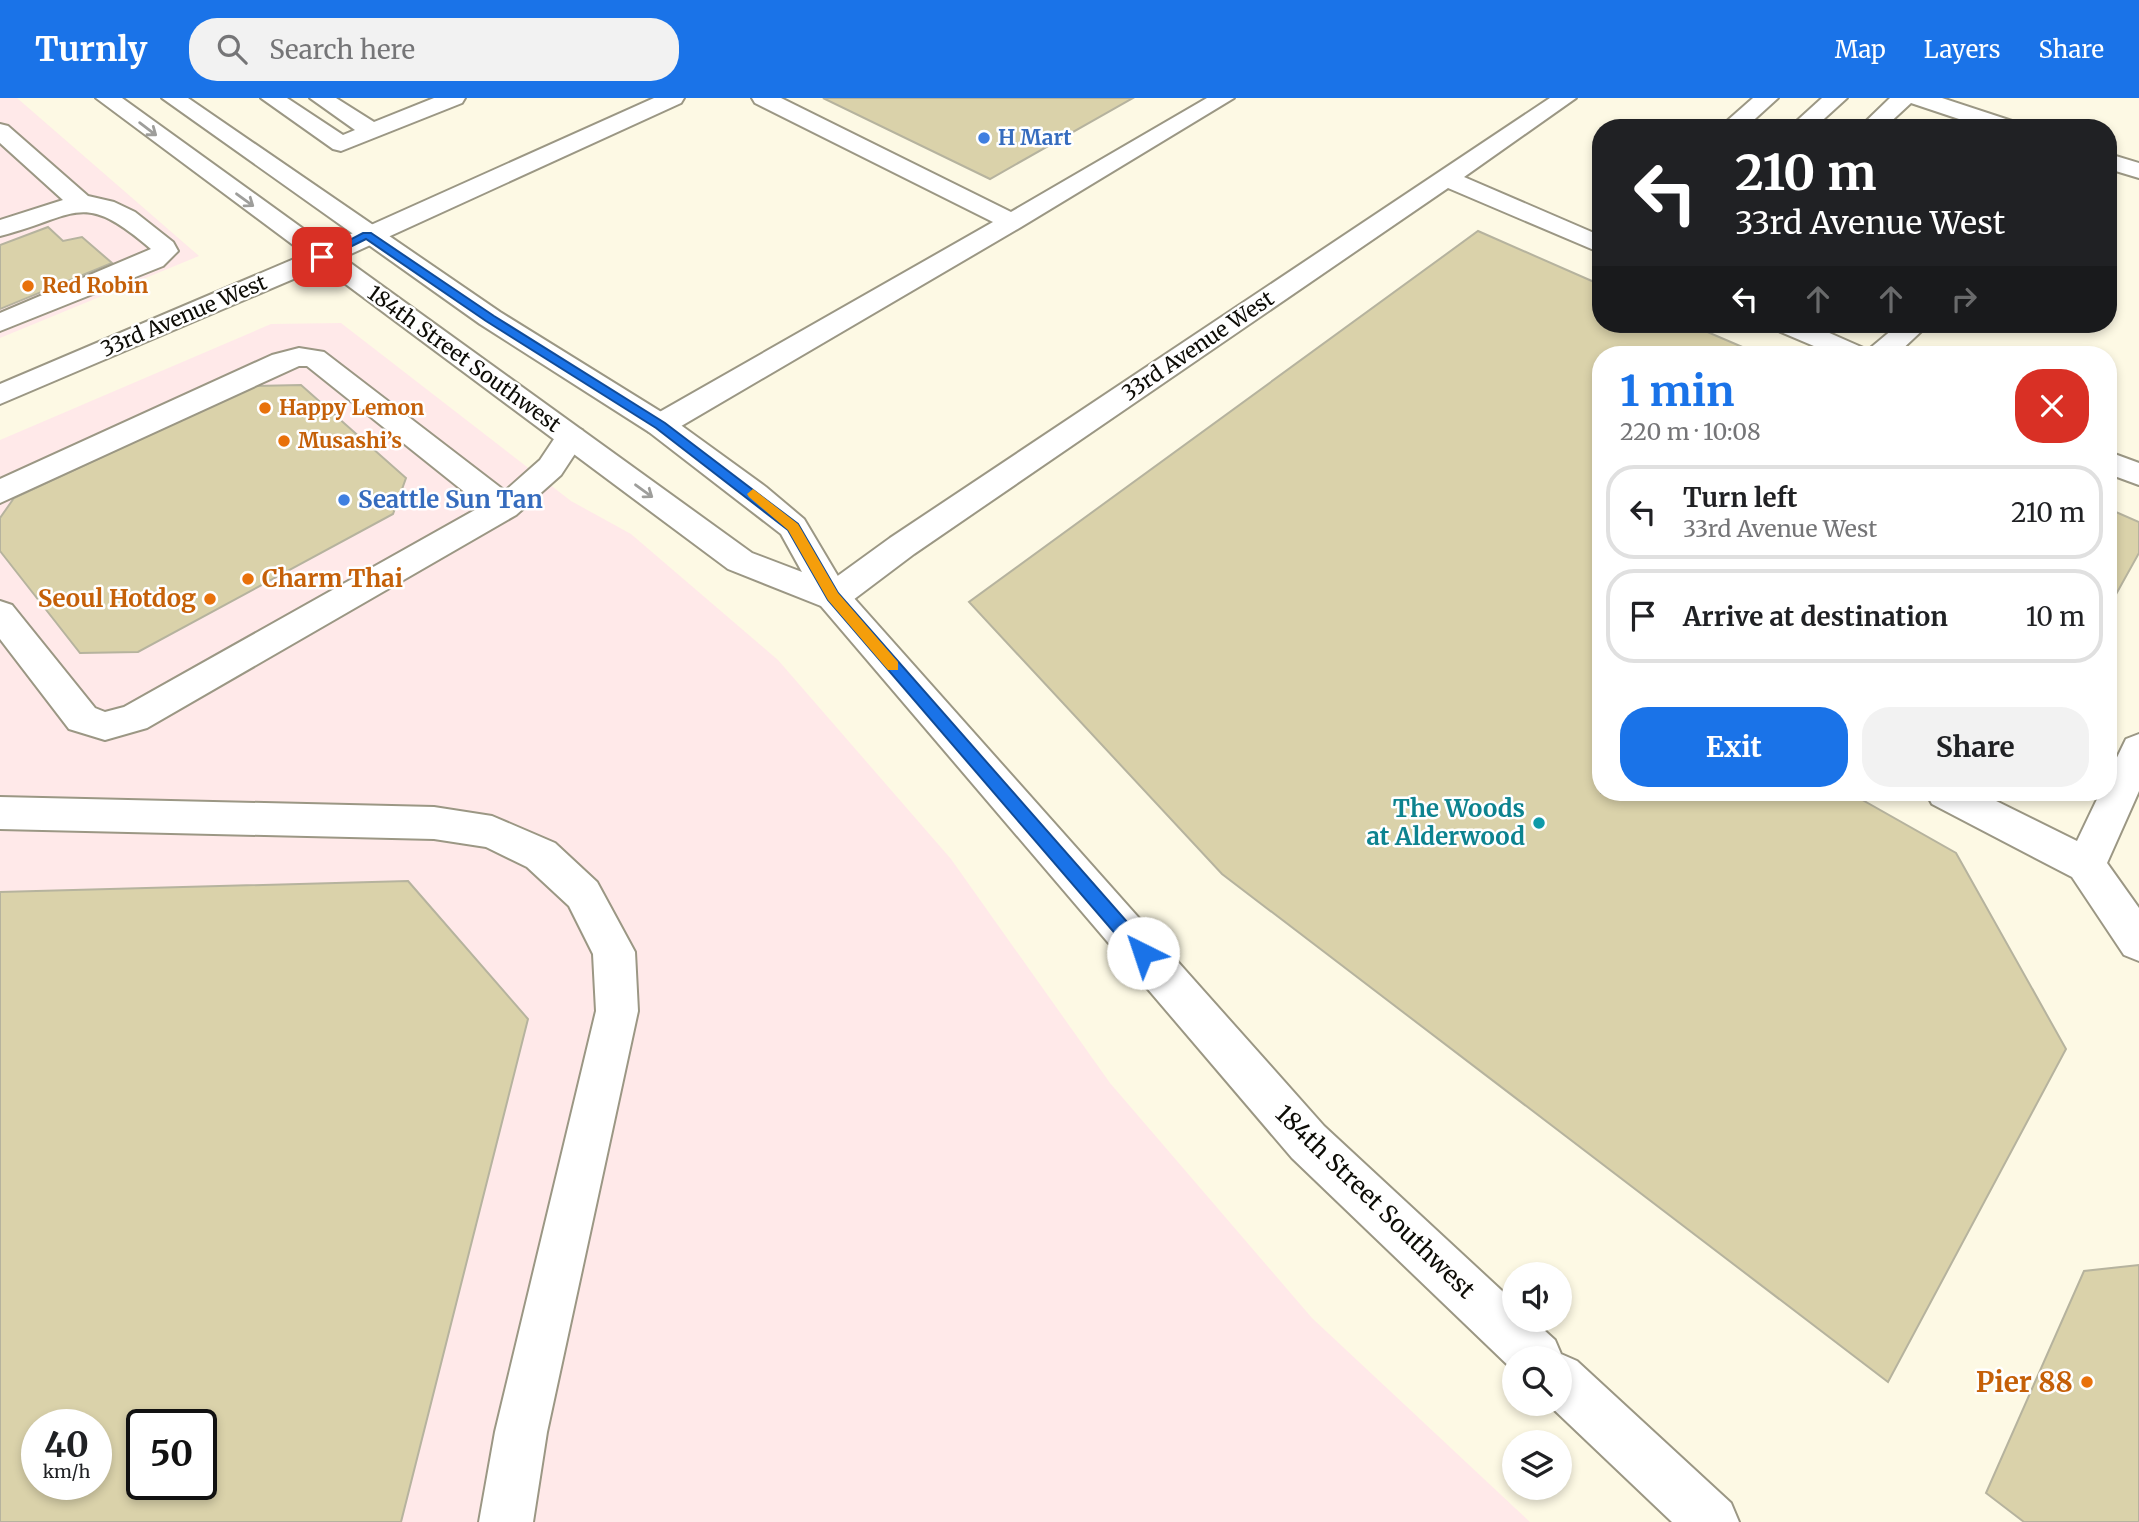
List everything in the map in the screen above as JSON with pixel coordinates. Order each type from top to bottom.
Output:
[{"type":"main road","name":"184th Street Southwest","points":[[107,98],[740,561],[833,597]]},
{"type":"main road","name":"184th Street Southwest","points":[[173,98],[490,318],[660,425],[793,527],[833,597],[1308,1142],[1524,1346]]},
{"type":"main road","points":[[272,98],[341,144],[454,98]]},
{"type":"main road","points":[[321,98],[372,131]]},
{"type":"main road","name":"33rd Avenue West","points":[[0,395],[322,257],[673,98]]},
{"type":"main road","points":[[763,98],[1012,222]]},
{"type":"main road","points":[[660,425],[1223,98]]},
{"type":"main road","name":"33rd Avenue West","points":[[833,597],[1565,98]]},
{"type":"main road","points":[[1741,119],[1767,98]]},
{"type":"main road","points":[[1811,119],[1836,98]]},
{"type":"main road","points":[[1880,119],[1903,98]]},
{"type":"main road","points":[[1919,98],[1982,119]]},
{"type":"main road","points":[[1944,119],[1954,110]]},
{"type":"main road","points":[[0,131],[80,202]]},
{"type":"main road","points":[[2117,164],[2139,171]]},
{"type":"main road","points":[[1445,178],[1592,241]]},
{"type":"main road","points":[[0,228],[80,202],[110,207],[122,213],[164,247],[164,251],[154,260],[0,323]]},
{"type":"main road","points":[[1800,333],[1820,346]]},
{"type":"main road","points":[[1889,346],[1905,333]]},
{"type":"main road","points":[[0,492],[282,361],[299,356],[314,358],[505,507]]},
{"type":"main road","points":[[0,614],[82,719],[105,726],[134,718],[505,507],[537,484],[561,457],[571,437]]},
{"type":"main road","points":[[2117,466],[2139,475]]},
{"type":"main road","points":[[2117,797],[2139,749]]},
{"type":"main road","points":[[1961,801],[2086,865],[2139,942]]},
{"type":"main road","points":[[2086,865],[2115,801]]},
{"type":"main road","points":[[0,813],[435,823],[492,832],[541,855],[583,894],[614,952],[617,1011],[521,1432],[506,1522]]},
{"type":"main road","points":[[1572,1390],[1712,1522]]},
{"type":"shaded area","points":[[0,98],[17,98],[199,256],[0,338]]},
{"type":"shaded area","points":[[341,323],[571,501],[631,534],[778,660],[951,859],[1110,1083],[1312,1318],[1502,1496],[1502,1500],[1506,1500],[1530,1522],[0,1522],[0,440],[271,324]]},
{"type":"building","name":"H Mart","points":[[823,98],[1133,98],[990,179]]},
{"type":"building","name":"Red Robin","points":[[48,227],[63,241],[82,237],[112,263],[0,309],[0,245]]},
{"type":"building","name":"The Woods at Alderwood","points":[[1478,231],[1592,281],[1592,333],[1710,333],[1740,346],[1592,346],[1592,801],[1864,801],[1956,853],[2066,1049],[1888,1382],[1222,874],[969,602]]},
{"type":"building","points":[[301,385],[406,478],[393,514],[138,652],[80,653],[0,551],[0,518],[14,498],[254,386]]},
{"type":"building","points":[[2117,512],[2139,522],[2139,553],[2117,593]]},
{"type":"building","points":[[408,881],[528,1019],[401,1522],[0,1522],[0,892]]},
{"type":"building","name":"Pier 88","points":[[2139,1265],[2139,1522],[2024,1522],[1986,1493],[2084,1271]]},
{"type":"slow traffic","points":[[753,494],[793,527],[833,597],[893,666]]},
{"type":"place","name":"H Mart","points":[[984,138]]},
{"type":"place","name":"Red Robin","points":[[28,286]]},
{"type":"place","name":"Happy Lemon","points":[[265,408]]},
{"type":"place","name":"Musashi’s","points":[[284,441]]},
{"type":"place","name":"Seattle Sun Tan","points":[[344,500]]},
{"type":"place","name":"Charm Thai","points":[[248,579]]},
{"type":"place","name":"Seoul Hotdog","points":[[210,599]]},
{"type":"place","name":"The Woods at Alderwood","points":[[1539,823]]},
{"type":"place","name":"Pier 88","points":[[2087,1382]]},
{"type":"route","points":[[322,257],[367,235],[490,318],[660,425],[755,495],[793,527],[833,597],[1143,953]]}]
